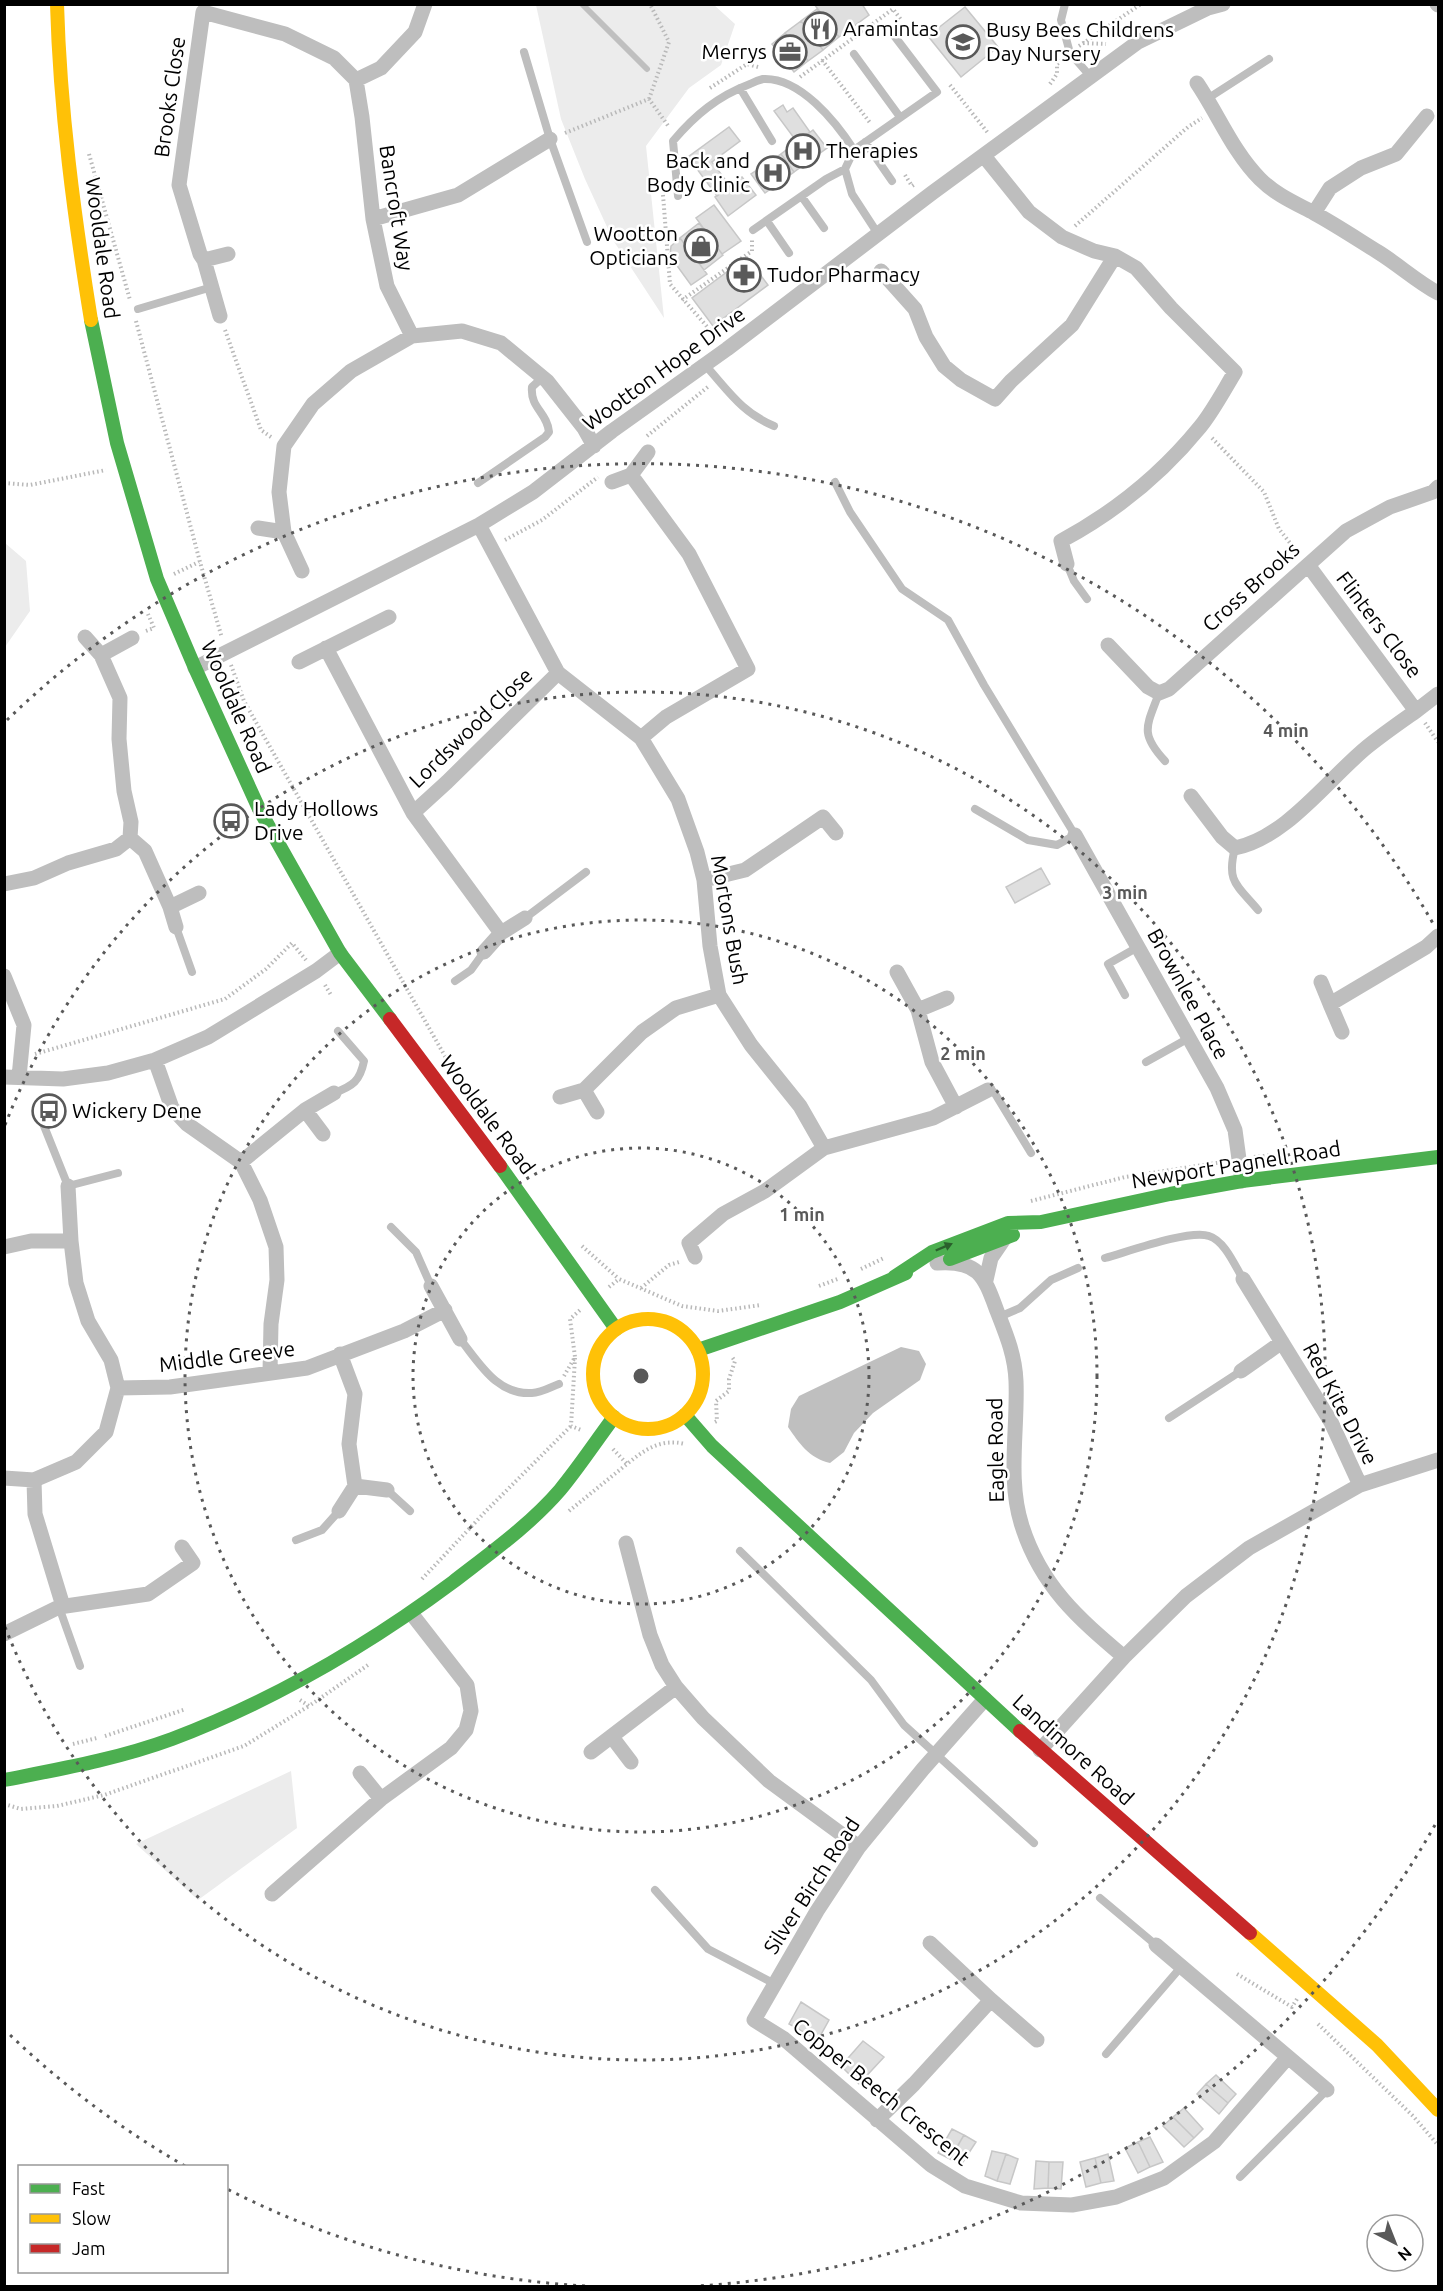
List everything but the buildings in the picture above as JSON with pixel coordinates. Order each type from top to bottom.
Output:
[{"type":"street","name":"Wooldale Road","points":[[57,4],[59,69],[65,131],[78,247],[96,352],[123,464],[158,579],[195,668],[260,811],[340,953],[489,1151],[616,1329]]},
{"type":"street","points":[[356,80],[381,69],[415,32],[425,4]]},
{"type":"street","name":"Wootton Hope Drive","points":[[195,668],[479,525],[533,492],[1138,42],[1208,8],[1223,4]]},
{"type":"street","name":"Brooks Close","points":[[220,316],[179,186],[204,8],[285,34],[333,58],[356,80]]},
{"type":"street","name":"Bancroft Way","points":[[356,80],[373,219],[387,286],[412,336]]},
{"type":"street","points":[[1197,83],[1236,149],[1260,179],[1288,201],[1314,213],[1380,253],[1416,281],[1438,293]]},
{"type":"street","points":[[1314,213],[1330,188],[1361,168],[1396,154],[1427,116]]},
{"type":"street","points":[[373,219],[458,195],[550,139]]},
{"type":"street","points":[[984,156],[1029,212],[1062,237],[1094,251],[1115,256],[1136,268],[1171,308],[1235,372],[1201,426],[1135,494],[1096,522],[1061,541],[1067,564]]},
{"type":"street","points":[[204,260],[228,254]]},
{"type":"street","points":[[881,271],[915,309],[926,337],[944,366],[961,380],[995,399],[1011,381],[1072,325],[1115,256]]},
{"type":"street","points":[[302,571],[284,532],[279,492],[284,446],[314,404],[351,371],[412,336],[462,331],[501,343],[543,378],[584,428],[594,446]]},
{"type":"street","points":[[612,482],[631,475],[648,452]]},
{"type":"street","points":[[631,475],[689,554],[748,669],[666,717],[641,738]]},
{"type":"street","name":"Cross Brooks","points":[[1159,693],[1169,689],[1346,531],[1390,507],[1432,492],[1438,487]]},
{"type":"street","name":"Mortons Bush","points":[[479,525],[558,673],[641,738],[678,799],[697,852],[704,880],[710,946],[719,995],[751,1045],[800,1106],[824,1148]]},
{"type":"street","points":[[258,528],[284,532]]},
{"type":"street","name":"Flinters Close","points":[[1308,565],[1416,711]]},
{"type":"street","points":[[299,662],[389,617]]},
{"type":"street","points":[[4,884],[34,878],[68,863],[116,849],[130,838],[131,822],[124,791],[119,739],[120,698],[101,655],[85,637]]},
{"type":"street","points":[[101,655],[132,638]]},
{"type":"street","points":[[1108,645],[1148,687],[1159,693]]},
{"type":"street","name":"Lordswood Close","points":[[326,648],[413,813],[501,933]]},
{"type":"street","name":"Lordswood Close","points":[[413,813],[558,673]]},
{"type":"street","name":"Flinters Close","points":[[1235,848],[1249,845],[1284,823],[1366,748],[1438,694]]},
{"type":"street","points":[[1191,796],[1222,837],[1235,848]]},
{"type":"street","points":[[704,880],[746,870],[824,817],[836,833]]},
{"type":"street","name":"Brownlee Place","points":[[1075,835],[1217,1088],[1235,1130],[1242,1181]]},
{"type":"street","points":[[130,838],[145,851],[170,906],[176,927]]},
{"type":"street","points":[[170,906],[199,893]]},
{"type":"street","points":[[484,952],[501,933],[525,918]]},
{"type":"street","points":[[1330,1004],[1426,946],[1438,936]]},
{"type":"street","points":[[4,976],[24,1025],[20,1054],[12,1077],[63,1079],[108,1073],[155,1060],[208,1037],[316,971],[340,953]]},
{"type":"street","points":[[897,972],[918,1010],[932,1062],[956,1107]]},
{"type":"street","points":[[1321,982],[1342,1032]]},
{"type":"street","points":[[560,1097],[584,1090],[642,1032],[676,1008],[719,995]]},
{"type":"street","points":[[918,1010],[946,998]]},
{"type":"street","points":[[155,1060],[172,1108],[187,1124],[241,1162],[260,1200],[276,1247],[277,1280],[271,1324],[270,1372]]},
{"type":"street","points":[[584,1090],[597,1112]]},
{"type":"street","points":[[695,1257],[689,1243],[723,1214],[765,1191],[824,1148],[933,1118],[988,1090]]},
{"type":"street","points":[[241,1162],[305,1110],[334,1093]]},
{"type":"street","points":[[305,1110],[323,1134]]},
{"type":"street","name":"Newport Pagnell Road","points":[[894,1277],[932,1252],[1008,1223],[1041,1222],[1242,1181],[1438,1157]]},
{"type":"street","points":[[4,1478],[34,1480],[76,1462],[106,1432],[118,1388],[111,1360],[88,1321],[76,1283],[68,1186]]},
{"type":"street","name":"Newport Pagnell Road","points":[[698,1350],[840,1302],[894,1277],[1004,1239],[1041,1222]]},
{"type":"street","points":[[937,1263],[955,1262],[970,1267],[986,1280],[991,1258],[1004,1239]]},
{"type":"street","points":[[4,1246],[31,1241],[71,1241]]},
{"type":"street","name":"Red Kite Drive","points":[[1244,1279],[1331,1422],[1360,1485]]},
{"type":"street","name":"Eagle Road","points":[[986,1280],[1012,1348],[1016,1379],[1014,1485],[1021,1525],[1036,1562],[1054,1590],[1079,1619],[1124,1657]]},
{"type":"street","points":[[431,1286],[460,1339]]},
{"type":"street","name":"Middle Greeve","points":[[118,1388],[170,1387],[307,1368],[404,1331],[445,1310]]},
{"type":"street","points":[[653,1318],[671,1323],[687,1334],[698,1350],[703,1367],[702,1385],[696,1401],[685,1415],[669,1425],[650,1429],[631,1426],[614,1418],[600,1402],[594,1383],[594,1362],[602,1344],[616,1329],[633,1320],[653,1318]]},
{"type":"street","name":"Red Kite Drive","points":[[1241,1371],[1282,1342]]},
{"type":"street","points":[[339,1512],[355,1486],[349,1444],[355,1394],[340,1354]]},
{"type":"street","name":"Landimore Road","points":[[685,1415],[721,1454],[1040,1750],[1377,2045],[1438,2110]]},
{"type":"street","points":[[4,1780],[88,1763],[171,1739],[286,1688],[411,1613],[511,1536],[559,1491],[614,1418]]},
{"type":"street","points":[[1040,1750],[1124,1657],[1186,1596],[1249,1548],[1360,1485],[1438,1460]]},
{"type":"street","points":[[34,1480],[35,1515],[61,1607]]},
{"type":"street","points":[[355,1486],[387,1490]]},
{"type":"street","points":[[626,1543],[650,1635],[662,1665],[675,1687],[703,1718],[769,1781],[859,1846]]},
{"type":"street","points":[[4,1634],[61,1607],[148,1594],[193,1563],[182,1547]]},
{"type":"street","points":[[272,1894],[381,1799],[451,1748],[466,1730],[471,1711],[467,1685],[411,1613]]},
{"type":"street","points":[[591,1752],[675,1687]]},
{"type":"street","name":"Silver Birch Road","points":[[754,2020],[817,1911],[859,1846],[985,1699]]},
{"type":"street","points":[[612,1737],[631,1762]]},
{"type":"street","points":[[360,1773],[381,1799]]},
{"type":"street","points":[[930,1943],[1037,2040]]},
{"type":"street","points":[[1155,1945],[1327,2090]]},
{"type":"street","points":[[877,2120],[914,2084],[991,2000]]},
{"type":"street","name":"Copper Beech Crescent","points":[[754,2020],[783,2038],[931,2165],[965,2186],[1021,2203],[1072,2205],[1116,2197],[1164,2178],[1214,2142],[1288,2057]]},
{"type":"lane","points":[[1065,4],[1061,20],[1070,53],[1090,76]]},
{"type":"lane","points":[[753,230],[826,179],[845,169],[854,150],[937,92],[889,29]]},
{"type":"lane","points":[[524,52],[550,139],[587,242]]},
{"type":"lane","points":[[854,54],[900,117]]},
{"type":"lane","points":[[1211,104],[1269,59]]},
{"type":"lane","points":[[678,196],[673,141],[690,121],[729,91],[762,79],[786,83],[807,96],[843,133],[854,150]]},
{"type":"lane","points":[[740,87],[772,141]]},
{"type":"lane","points":[[865,142],[892,181]]},
{"type":"lane","points":[[845,169],[852,194],[878,234]]},
{"type":"lane","points":[[802,197],[824,228]]},
{"type":"lane","points":[[767,221],[789,253]]},
{"type":"lane","points":[[135,308],[212,286]]},
{"type":"lane","points":[[705,365],[738,405],[774,426]]},
{"type":"lane","points":[[478,483],[549,432],[547,421],[531,397],[532,387],[543,378]]},
{"type":"lane","points":[[835,482],[850,512],[902,589],[948,620],[984,686],[1075,835],[1057,845],[1028,840],[975,809]]},
{"type":"lane","points":[[1067,564],[1074,581],[1087,599]]},
{"type":"lane","points":[[1159,693],[1147,725],[1147,736],[1153,748],[1165,761]]},
{"type":"lane","points":[[1235,848],[1230,871],[1235,883],[1258,910]]},
{"type":"lane","points":[[525,918],[586,872]]},
{"type":"lane","points":[[176,927],[192,972]]},
{"type":"lane","points":[[1125,995],[1108,964],[1138,947]]},
{"type":"lane","points":[[455,981],[471,970],[484,952]]},
{"type":"lane","points":[[334,1093],[352,1087],[361,1075],[364,1061],[338,1031]]},
{"type":"lane","points":[[1146,1062],[1189,1038]]},
{"type":"lane","points":[[988,1090],[994,1092],[1030,1153]]},
{"type":"lane","points":[[42,1121],[68,1186],[118,1173]]},
{"type":"lane","points":[[391,1227],[416,1252],[431,1286]]},
{"type":"lane","points":[[1105,1258],[1190,1234],[1210,1236],[1224,1248],[1244,1279]]},
{"type":"lane","points":[[999,1317],[1020,1308],[1051,1281],[1078,1268]]},
{"type":"lane","points":[[460,1339],[492,1380],[512,1392],[534,1394],[559,1384]]},
{"type":"lane","points":[[1169,1418],[1241,1371]]},
{"type":"lane","points":[[387,1490],[410,1511]]},
{"type":"lane","points":[[296,1540],[322,1530],[339,1512]]},
{"type":"lane","points":[[740,1551],[871,1680],[904,1725],[1034,1844]]},
{"type":"lane","points":[[61,1607],[80,1666]]},
{"type":"lane","points":[[655,1890],[708,1949],[775,1984]]},
{"type":"lane","points":[[1100,1898],[1155,1945]]},
{"type":"lane","points":[[1107,2054],[1181,1967]]},
{"type":"lane","points":[[1240,2177],[1327,2090]]},
{"type":"path","points":[[550,139],[649,99],[669,42],[650,4]]},
{"type":"path","points":[[1083,43],[1141,4]]},
{"type":"path","points":[[822,60],[893,9]]},
{"type":"path","points":[[1043,89],[1053,82],[1057,74],[1057,64],[1070,53]]},
{"type":"path","points":[[649,99],[669,127],[664,134]]},
{"type":"path","points":[[1062,237],[1188,127],[1211,104]]},
{"type":"path","points":[[978,138],[996,125]]},
{"type":"path","points":[[89,152],[135,308]]},
{"type":"path","points":[[663,189],[670,284],[727,349]]},
{"type":"path","points":[[682,300],[752,250],[753,230]]},
{"type":"path","points":[[220,316],[261,430],[284,446]]},
{"type":"path","points":[[135,318],[200,562],[227,653],[244,700],[450,1065]]},
{"type":"path","points":[[1201,426],[1264,492],[1279,529],[1308,565]]},
{"type":"path","points":[[4,483],[30,485],[98,473],[123,464]]},
{"type":"path","points":[[132,638],[154,628],[146,608]]},
{"type":"path","points":[[20,1054],[37,1054],[225,999],[266,969],[292,943],[316,971],[331,995]]},
{"type":"path","points":[[641,1288],[669,1265],[695,1257]]},
{"type":"path","points":[[571,1426],[601,1437],[627,1464],[657,1444],[675,1441],[692,1445],[701,1433],[717,1421],[716,1401],[729,1391],[729,1379],[735,1361],[723,1340],[718,1311]]},
{"type":"path","points":[[417,1584],[571,1426],[575,1357]]},
{"type":"path","points":[[4,1804],[21,1809],[57,1806],[104,1795],[244,1746],[309,1706]]},
{"type":"path","points":[[69,1745],[102,1737],[191,1707]]},
{"type":"path","points":[[1318,2024],[1413,2116],[1438,2145]]},
{"type":"shaded area","points":[[536,5],[714,5],[735,24],[721,65],[689,88],[646,146],[664,318],[613,240],[585,179],[561,119]]},
{"type":"shaded area","points":[[5,543],[26,561],[30,611],[5,647]]},
{"type":"shaded area","points":[[901,1347],[919,1351],[926,1364],[920,1380],[873,1413],[854,1433],[844,1452],[830,1463],[816,1458],[805,1449],[788,1427],[791,1409],[799,1396]]},
{"type":"shaded area","points":[[291,1771],[297,1828],[198,1900],[136,1844]]},
{"type":"waterway","points":[[582,4],[647,69]]},
{"type":"traffic: fast","points":[[91,320],[117,443],[157,579],[195,668],[260,811],[340,953],[390,1019]]},
{"type":"traffic: fast","points":[[894,1277],[932,1252],[1008,1223],[1041,1222],[1242,1181],[1438,1157]]},
{"type":"traffic: fast","points":[[500,1166],[616,1329]]},
{"type":"traffic: fast","points":[[950,1259],[1013,1235]]},
{"type":"traffic: fast","points":[[698,1350],[840,1302],[906,1273]]},
{"type":"traffic: fast","points":[[685,1415],[712,1446],[1020,1731]]},
{"type":"traffic: fast","points":[[4,1780],[110,1758],[172,1739],[282,1690],[353,1650],[453,1582],[522,1527],[560,1490],[614,1417]]},
{"type":"traffic: slow","points":[[57,4],[61,83],[69,162],[91,320]]},
{"type":"traffic: slow","points":[[648,1319],[669,1323],[687,1335],[699,1353],[703,1374],[699,1395],[687,1413],[669,1425],[648,1429],[627,1425],[609,1413],[597,1395],[593,1374],[597,1353],[609,1335],[627,1323],[648,1319]]},
{"type":"traffic: slow","points":[[1250,1933],[1377,2045],[1438,2110]]},
{"type":"traffic: jam","points":[[390,1019],[500,1166]]},
{"type":"traffic: jam","points":[[1020,1731],[1250,1933]]},
{"type":"place","name":"Aramintas","points":[[820,29]]},
{"type":"place","name":"Busy Bees Childrens Day Nursery","points":[[963,42]]},
{"type":"place","name":"Merrys","points":[[790,52]]},
{"type":"place","name":"Therapies","points":[[803,151]]},
{"type":"place","name":"Back and Body Clinic","points":[[773,173]]},
{"type":"place","name":"Wootton Opticians","points":[[701,246]]},
{"type":"place","name":"Tudor Pharmacy","points":[[744,275]]},
{"type":"place","name":"Lady Hollows Drive","points":[[231,821]]},
{"type":"place","name":"Wickery Dene","points":[[49,1111]]}]
